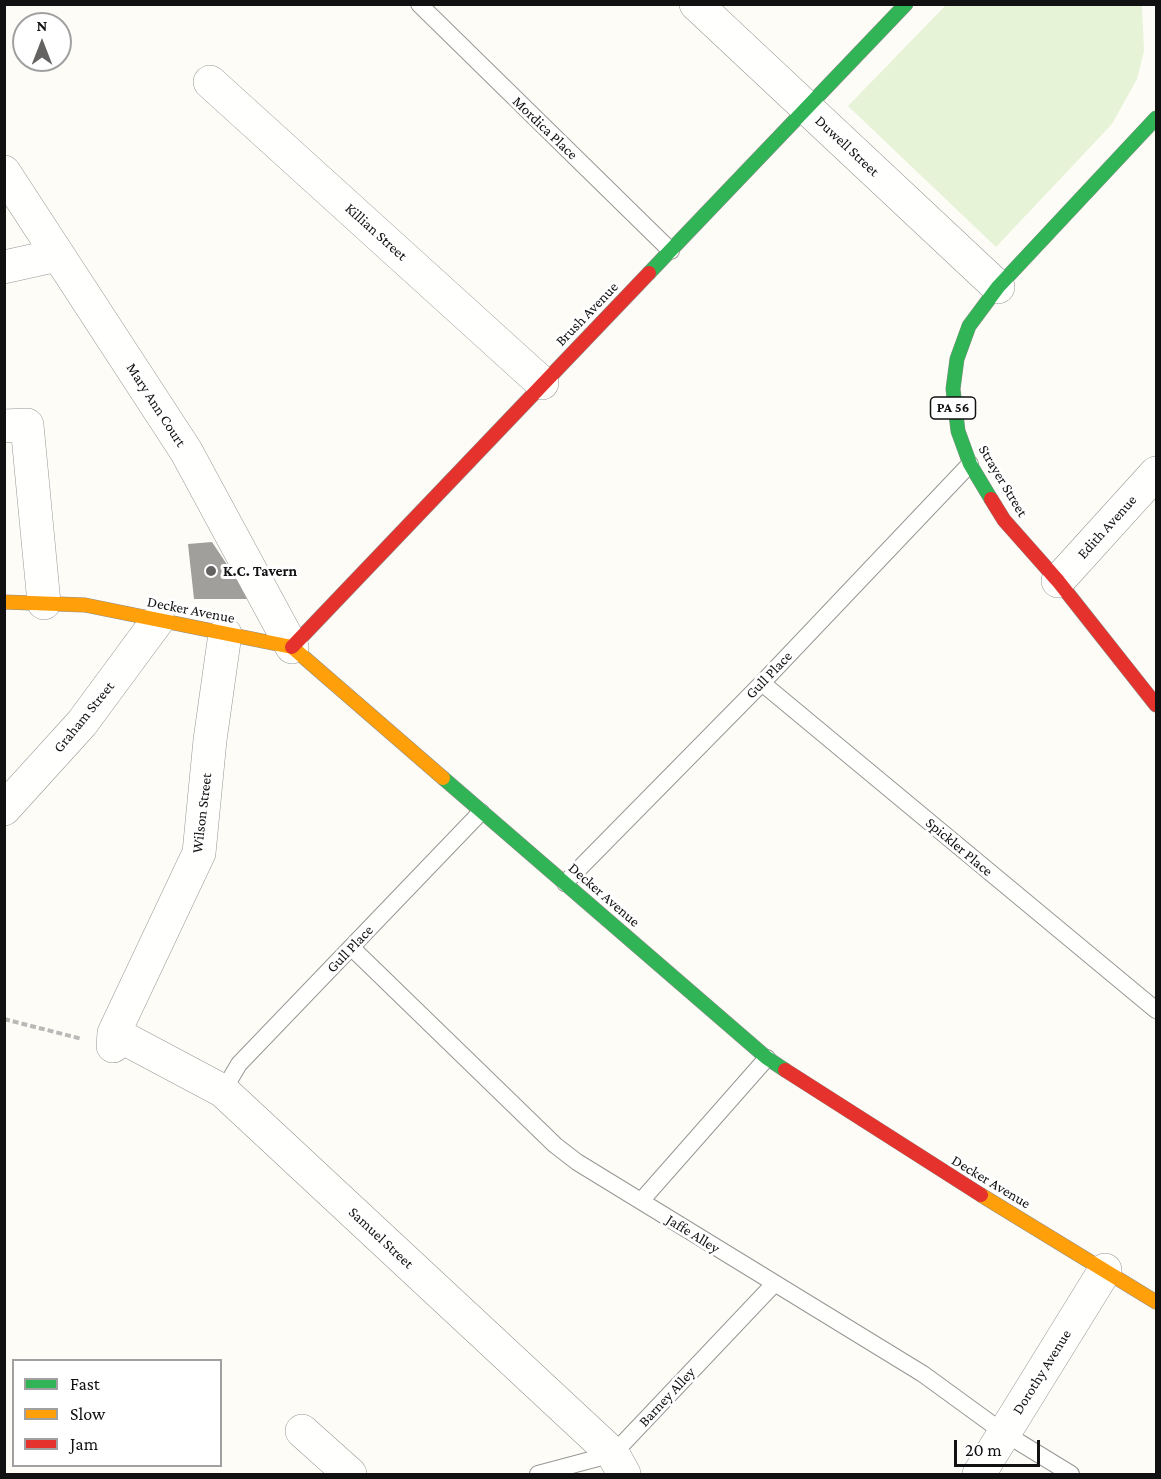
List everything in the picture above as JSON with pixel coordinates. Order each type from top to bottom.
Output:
[{"type":"main road","name":"Brush Avenue","points":[[292,647],[542,383],[808,110],[906,4]]},
{"type":"main road","name":"Strayer Street","points":[[1156,118],[998,287],[969,326],[957,359],[953,389],[953,411],[970,464],[1004,520],[1058,581],[1156,705]]},
{"type":"main road","name":"Decker Avenue","points":[[4,602],[85,605],[292,647],[767,1058],[945,1173],[1156,1302]]},
{"type":"street","name":"Duwell Street","points":[[696,4],[998,287]]},
{"type":"street","name":"Killian Street","points":[[210,82],[542,383]]},
{"type":"street","name":"Mary Ann Court","points":[[4,172],[186,451],[292,647]]},
{"type":"street","points":[[4,267],[58,255]]},
{"type":"street","points":[[16,426],[44,603]]},
{"type":"street","name":"Edith Avenue","points":[[1058,581],[1156,473]]},
{"type":"street","name":"Graham Street","points":[[4,809],[82,723],[158,620]]},
{"type":"street","name":"Wilson Street","points":[[113,1040],[199,853],[210,740],[225,634]]},
{"type":"street","name":"Samuel Street","points":[[113,1040],[223,1091],[618,1464]]},
{"type":"street","name":"Dorothy Avenue","points":[[979,1474],[1105,1270]]},
{"type":"street","points":[[302,1431],[350,1474]]},
{"type":"lane","name":"Mordica Place","points":[[419,4],[671,251]]},
{"type":"lane","name":"Gull Place","points":[[565,883],[762,683],[970,464]]},
{"type":"lane","name":"Spickler Place","points":[[762,683],[1156,1011]]},
{"type":"lane","name":"Gull Place","points":[[223,1091],[239,1064],[481,812]]},
{"type":"lane","name":"Jaffe Alley","points":[[352,948],[555,1144],[640,1201],[922,1374],[1004,1433],[1071,1474]]},
{"type":"lane","points":[[640,1201],[767,1058]]},
{"type":"lane","name":"Barney Alley","points":[[618,1464],[774,1284]]},
{"type":"lane","points":[[538,1474],[618,1464]]},
{"type":"path","points":[[4,1019],[113,1040]]},
{"type":"green space","points":[[946,5],[1142,5],[1144,51],[1137,79],[1112,124],[996,247],[848,106]]},
{"type":"building","name":"K.C. Tavern","points":[[212,542],[250,599],[194,599],[188,544]]},
{"type":"traffic: fast","points":[[649,273],[906,4]]},
{"type":"traffic: fast","points":[[991,499],[970,464],[958,431],[953,389],[957,359],[969,326],[998,287],[1156,118]]},
{"type":"traffic: fast","points":[[443,778],[767,1058],[785,1070]]},
{"type":"traffic: slow","points":[[4,602],[85,605],[292,647],[443,778]]},
{"type":"traffic: slow","points":[[981,1195],[1156,1302]]},
{"type":"traffic: jam","points":[[292,647],[649,273]]},
{"type":"traffic: jam","points":[[991,499],[1004,520],[1058,581],[1156,705]]},
{"type":"traffic: jam","points":[[785,1070],[981,1195]]},
{"type":"place","name":"K.C. Tavern","points":[[211,571]]}]
